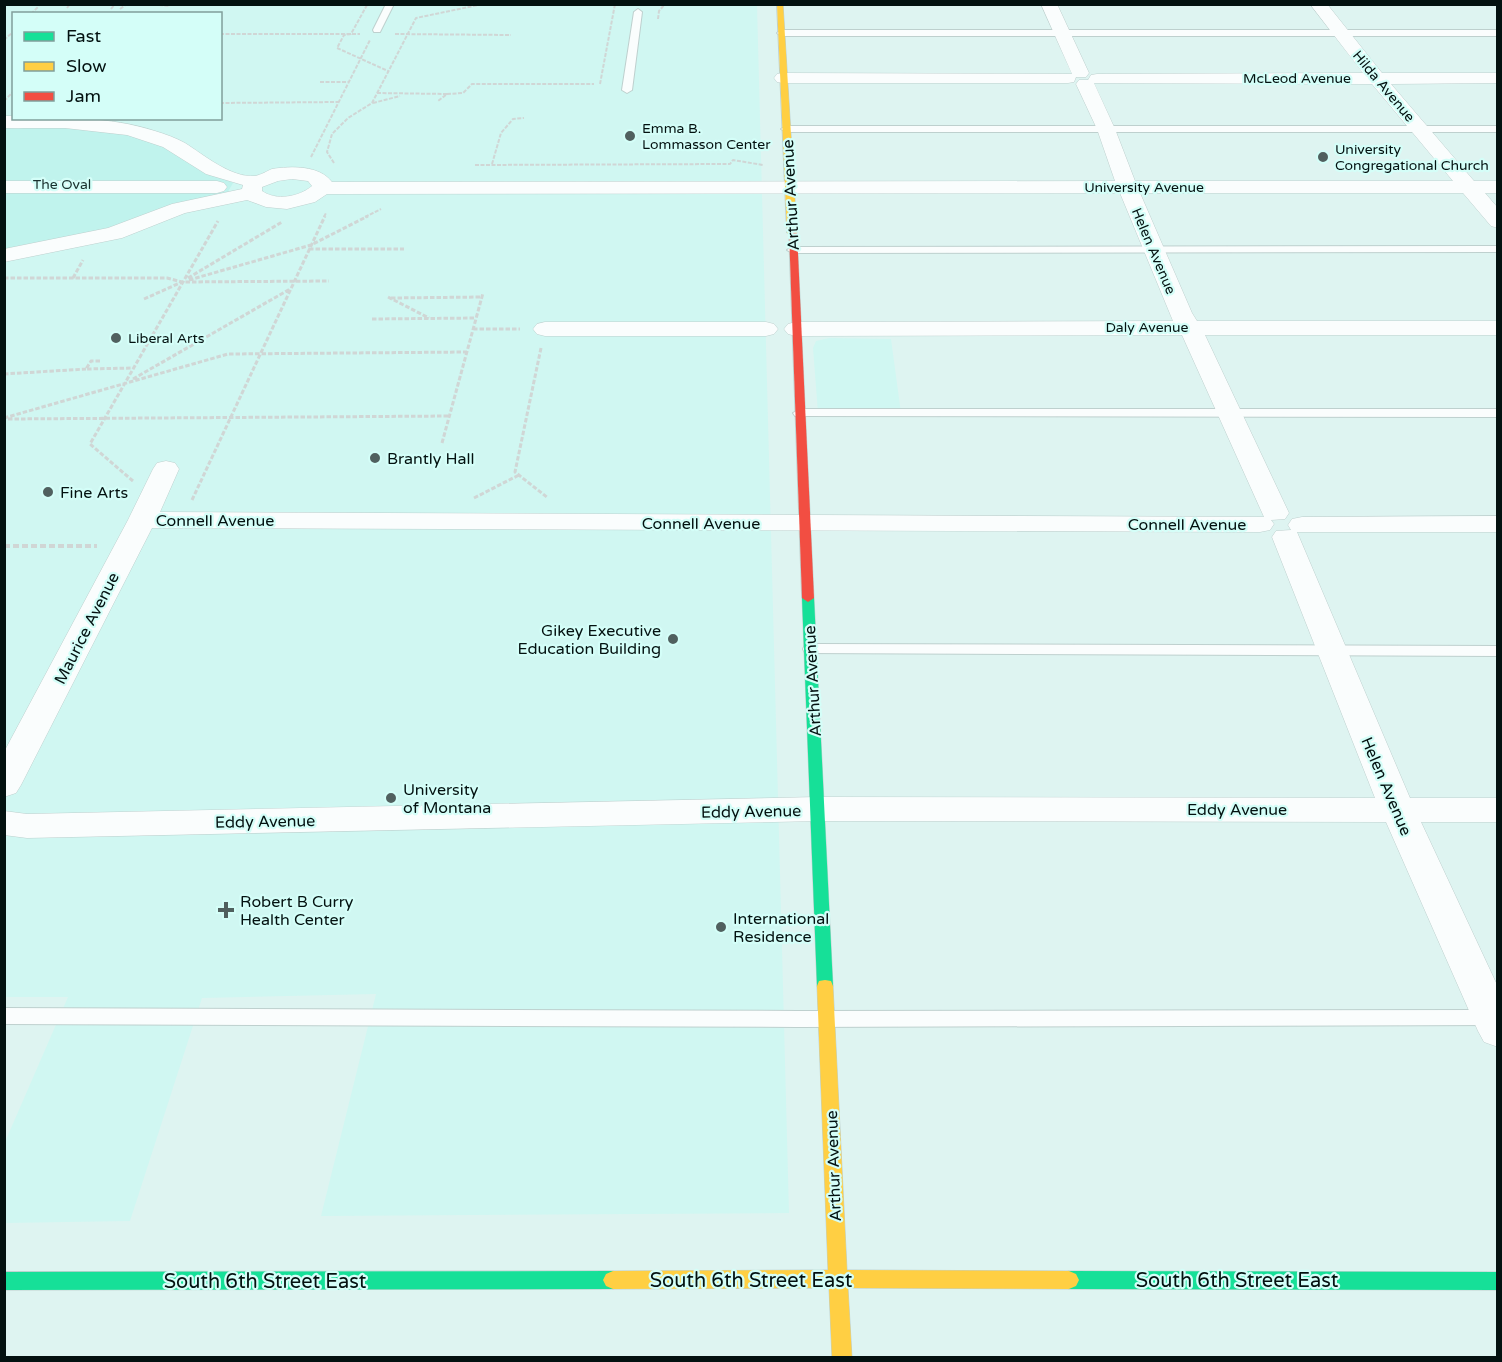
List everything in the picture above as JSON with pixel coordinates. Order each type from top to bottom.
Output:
[{"type":"main road","name":"Arthur Avenue","points":[[780,4],[842,1358]]},
{"type":"main road","name":"South 6th Street East","points":[[4,1281],[838,1279],[1497,1281]]},
{"type":"street","name":"Helen Avenue","points":[[1049,4],[1106,129],[1152,249],[1186,327],[1199,345],[1281,525],[1397,810],[1496,1022]]},
{"type":"street","name":"Hilda Avenue","points":[[1318,4],[1497,222]]},
{"type":"street","name":"McLeod Avenue","points":[[783,78],[1497,78]]},
{"type":"street","points":[[4,137],[11,122],[63,122],[145,135],[164,140],[186,150],[199,162],[215,171],[253,187]]},
{"type":"street","points":[[4,256],[114,233],[179,208],[253,187],[274,175],[303,173],[320,179],[330,188]]},
{"type":"street","points":[[4,187],[253,187]]},
{"type":"street","points":[[253,187],[254,197],[270,202],[302,199],[330,188]]},
{"type":"street","name":"University Avenue","points":[[330,188],[1497,187]]},
{"type":"street","name":"Daly Avenue","points":[[796,329],[1497,328]]},
{"type":"street","points":[[545,329],[766,329]]},
{"type":"street","name":"Maurice Avenue","points":[[4,785],[166,470]]},
{"type":"street","name":"Connell Avenue","points":[[147,509],[805,523],[1497,524]]},
{"type":"street","name":"Eddy Avenue","points":[[16,824],[818,809],[1497,810]]},
{"type":"lane","points":[[378,33],[390,4]]},
{"type":"lane","points":[[627,90],[638,12]]},
{"type":"lane","points":[[781,33],[1497,33]]},
{"type":"lane","points":[[786,129],[1497,129]]},
{"type":"lane","points":[[793,250],[1497,249]]},
{"type":"lane","points":[[800,413],[1497,413]]},
{"type":"lane","points":[[811,650],[1497,651]]},
{"type":"lane","points":[[4,1016],[1496,1022]]},
{"type":"path","points":[[4,5],[56,4]]},
{"type":"path","points":[[67,8],[70,4]]},
{"type":"path","points":[[111,9],[115,4]]},
{"type":"path","points":[[120,9],[127,4]]},
{"type":"path","points":[[148,4],[170,6]]},
{"type":"path","points":[[372,103],[416,18],[483,4]]},
{"type":"path","points":[[600,84],[615,4]]},
{"type":"path","points":[[4,34],[12,33]]},
{"type":"path","points":[[4,40],[12,33]]},
{"type":"path","points":[[303,173],[360,59],[378,33],[511,35]]},
{"type":"path","points":[[222,34],[362,34]]},
{"type":"path","points":[[351,34],[344,35],[337,48],[388,71]]},
{"type":"path","points":[[320,82],[348,82]]},
{"type":"path","points":[[377,93],[404,95],[463,93],[472,84],[594,84]]},
{"type":"path","points":[[438,101],[447,94]]},
{"type":"path","points":[[335,164],[327,152],[332,134],[348,118],[372,103],[404,95]]},
{"type":"path","points":[[222,103],[338,102]]},
{"type":"path","points":[[492,164],[501,133],[513,119],[524,118]]},
{"type":"path","points":[[322,134],[332,134]]},
{"type":"path","points":[[468,166],[492,164],[730,164],[733,160],[763,165]]},
{"type":"path","points":[[147,509],[90,444],[231,201],[253,187]]},
{"type":"path","points":[[190,505],[310,247],[330,188]]},
{"type":"path","points":[[144,299],[182,282],[310,206],[302,199]]},
{"type":"path","points":[[182,282],[310,247],[382,208]]},
{"type":"path","points":[[310,247],[404,249]]},
{"type":"path","points":[[4,278],[166,278],[182,282],[329,281]]},
{"type":"path","points":[[124,384],[291,288]]},
{"type":"path","points":[[430,319],[390,298],[483,295],[442,443]]},
{"type":"path","points":[[372,319],[476,318]]},
{"type":"path","points":[[473,329],[545,329],[515,472],[555,504]]},
{"type":"path","points":[[4,418],[228,354],[467,352]]},
{"type":"path","points":[[86,369],[91,361],[100,361]]},
{"type":"path","points":[[4,374],[133,368]]},
{"type":"path","points":[[4,418],[449,416]]},
{"type":"path","points":[[471,500],[519,475]]},
{"type":"path","points":[[4,546],[98,546]]},
{"type":"shaded area","name":"University of Montana","points":[[4,5],[757,5],[789,1213],[321,1216],[376,994],[202,998],[130,1221],[5,1223],[5,1142],[68,997],[5,997]]},
{"type":"shaded area","points":[[829,338],[891,339],[901,413],[818,413],[813,348],[816,341]]},
{"type":"green space","name":"The Oval","points":[[40,125],[118,133],[159,142],[233,183],[226,195],[142,221],[5,253],[4,128],[18,129]]},
{"type":"traffic: fast","points":[[808,598],[825,986]]},
{"type":"traffic: fast","points":[[4,1281],[613,1280]]},
{"type":"traffic: fast","points":[[1069,1280],[1498,1281]]},
{"type":"traffic: slow","points":[[780,4],[792,233]]},
{"type":"traffic: slow","points":[[613,1280],[838,1279],[825,986]]},
{"type":"traffic: slow","points":[[842,1358],[838,1279],[1069,1280]]},
{"type":"traffic: jam","points":[[792,233],[808,598]]},
{"type":"place","name":"Emma B. Lommasson Center","points":[[630,136]]},
{"type":"place","name":"University Congregational Church","points":[[1323,157]]},
{"type":"place","name":"Liberal Arts","points":[[116,338]]},
{"type":"place","name":"Brantly Hall","points":[[375,458]]},
{"type":"place","name":"Fine Arts","points":[[48,492]]},
{"type":"place","name":"Gikey Executive Education Building","points":[[673,639]]},
{"type":"place","name":"University of Montana","points":[[391,798]]},
{"type":"place","name":"Robert B Curry Health Center","points":[[226,910]]},
{"type":"place","name":"International Residence","points":[[721,927]]}]
